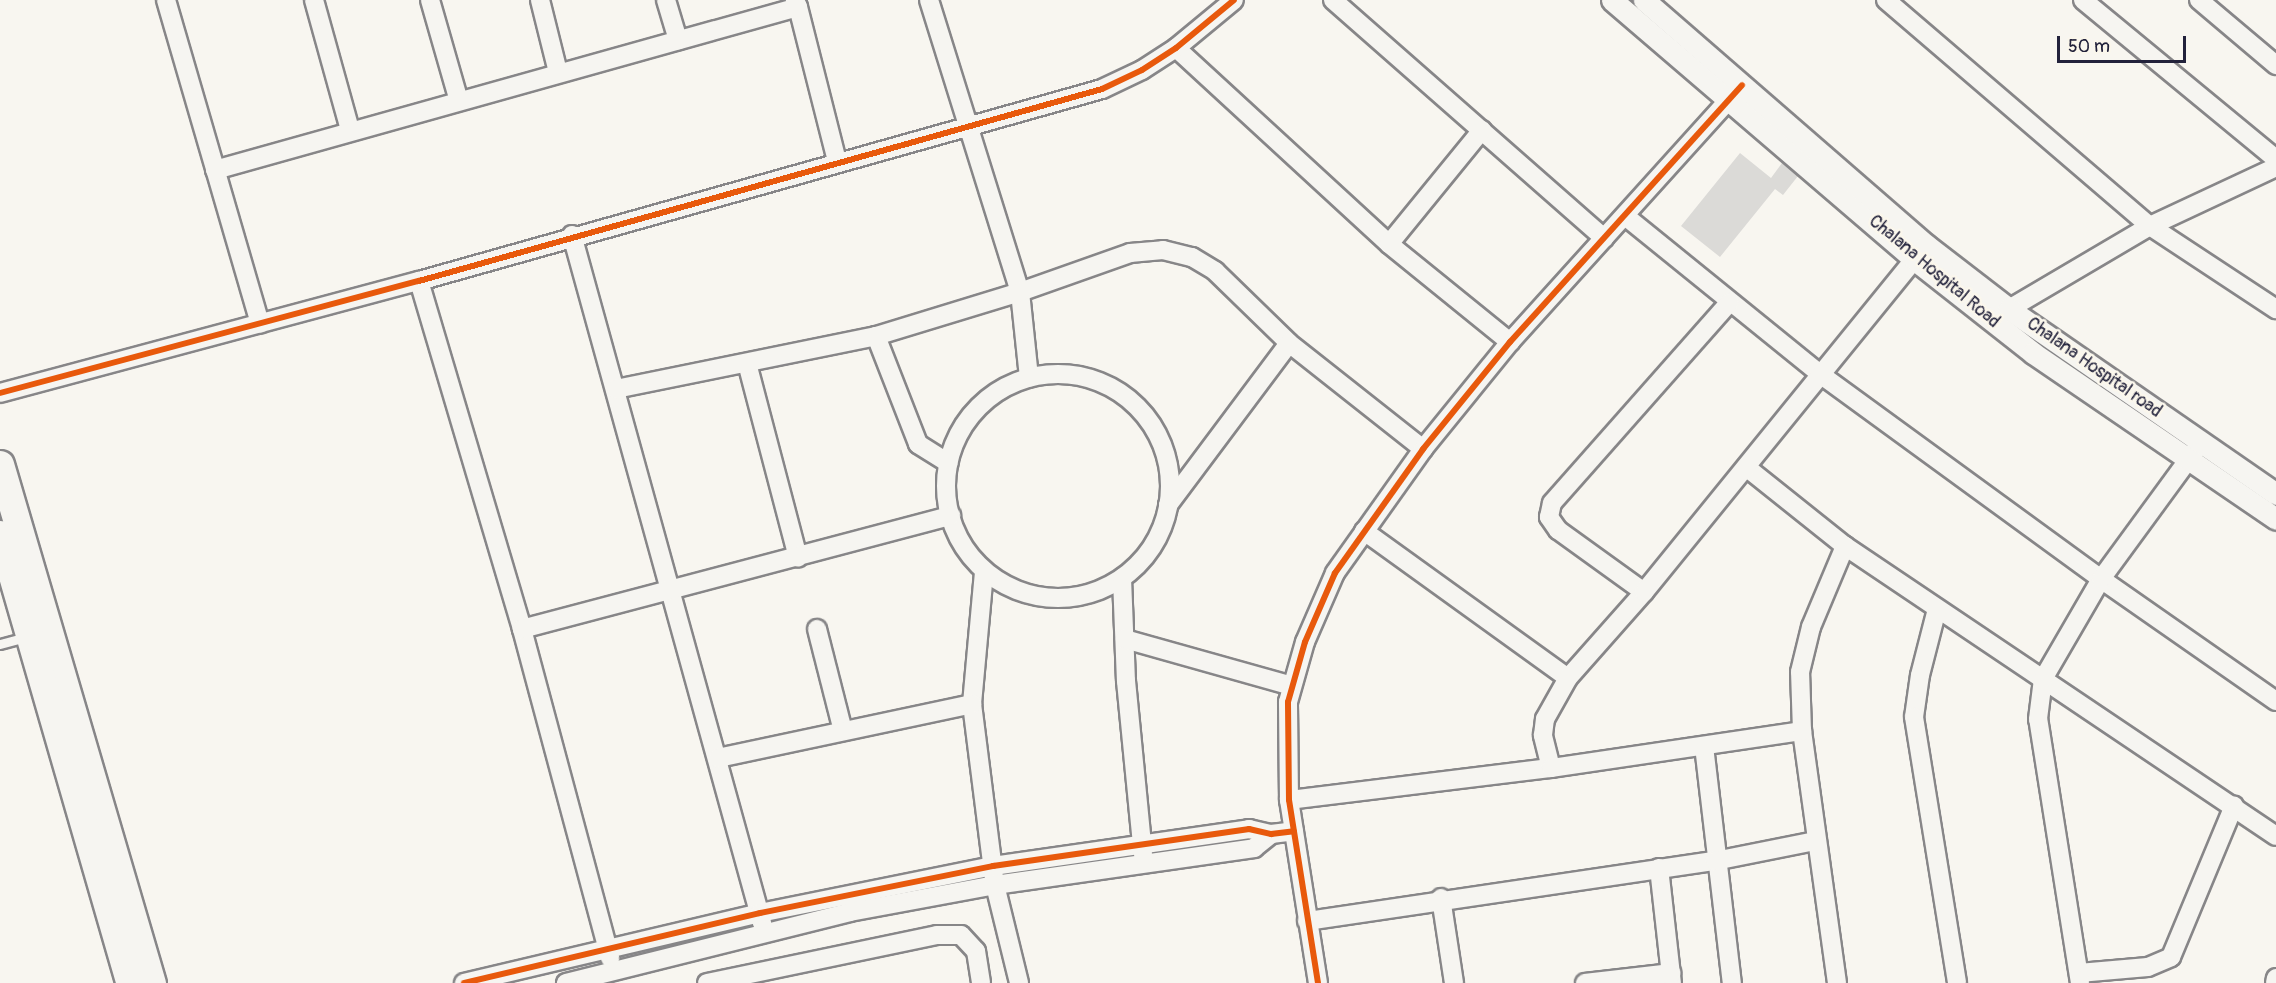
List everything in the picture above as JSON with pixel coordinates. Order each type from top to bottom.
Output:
[{"type":"main road","points":[[0,464],[152,983]]},
{"type":"main road","points":[[0,534],[130,983]]},
{"type":"street","points":[[166,0],[260,324]]},
{"type":"street","points":[[314,0],[350,130]]},
{"type":"street","points":[[429,0],[459,101]]},
{"type":"street","points":[[540,0],[558,72]]},
{"type":"street","points":[[666,0],[678,40]]},
{"type":"street","points":[[929,0],[971,126],[1020,292],[1029,378]]},
{"type":"street","points":[[0,393],[419,281],[837,161],[1102,89],[1142,70],[1176,48],[1234,0]]},
{"type":"street","points":[[1334,0],[1605,238]]},
{"type":"street","points":[[1318,983],[1289,800],[1288,702],[1305,642],[1335,573],[1423,449],[1510,342],[1736,92],[1612,0]]},
{"type":"street","name":"Chalana Hospital road","points":[[1644,0],[1736,92],[1921,252],[2009,309],[2276,494]]},
{"type":"street","points":[[1886,0],[2150,226],[2276,309]]},
{"type":"street","points":[[2083,0],[2276,159]]},
{"type":"street","points":[[2199,0],[2276,65]]},
{"type":"street","points":[[215,170],[350,130],[678,40],[796,4],[837,161]]},
{"type":"street","points":[[1176,48],[1389,244],[1510,342]]},
{"type":"street","points":[[1389,244],[1482,129]]},
{"type":"street","points":[[2009,309],[2150,226],[2276,167]]},
{"type":"street","points":[[1625,216],[1820,374],[2101,579],[2276,701]]},
{"type":"street","points":[[572,236],[765,933]]},
{"type":"street","points":[[616,390],[876,336],[1020,292],[1130,253],[1163,250],[1192,257],[1215,271],[1289,343],[1423,449]]},
{"type":"street","points":[[1551,768],[1543,735],[1545,719],[1568,678],[1644,592],[1921,252]]},
{"type":"street","name":"Chalana Hospital Road","points":[[1921,252],[2050,366],[2276,519]]},
{"type":"street","points":[[419,281],[522,628],[614,970]]},
{"type":"street","points":[[1644,592],[1558,530],[1549,517],[1552,503],[1730,302]]},
{"type":"street","points":[[876,336],[918,444],[949,463]]},
{"type":"street","points":[[1168,505],[1165,453],[1139,409],[1096,381],[1063,374],[1029,378],[983,403],[961,430],[949,463],[951,516],[966,549],[984,572],[1021,592],[1055,598],[1090,594],[1122,578],[1148,554],[1168,505],[1289,343]]},
{"type":"street","points":[[747,363],[798,557]]},
{"type":"street","points":[[2201,442],[2101,579],[2043,679],[2038,719],[2079,978],[2148,967],[2171,957],[2234,806]]},
{"type":"street","points":[[1746,467],[1845,546],[2276,836]]},
{"type":"street","points":[[522,628],[951,516]]},
{"type":"street","points":[[1364,531],[1568,678]]},
{"type":"street","points":[[1837,983],[1815,841],[1802,731],[1800,672],[1804,649],[1845,546]]},
{"type":"street","points":[[984,572],[972,704],[995,885],[1019,983]]},
{"type":"street","points":[[1122,578],[1144,864]]},
{"type":"street","points":[[1937,609],[1920,675],[1914,717],[1957,983]]},
{"type":"street","points":[[817,629],[843,731]]},
{"type":"street","points":[[1125,639],[1292,686]]},
{"type":"street","points":[[718,758],[972,704]]},
{"type":"street","points":[[1289,800],[1551,768],[1802,731]]},
{"type":"street","points":[[1704,746],[1714,861],[1732,983]]},
{"type":"street","points":[[465,983],[607,947],[760,913],[993,866],[1249,829],[1271,834],[1294,831]]},
{"type":"street","points":[[566,983],[765,933],[995,885],[1254,848],[1271,834]]},
{"type":"street","points":[[1307,921],[1441,898],[1714,861],[1815,841]]},
{"type":"street","points":[[1585,983],[1672,978],[1659,868]]},
{"type":"street","points":[[1441,898],[1455,983]]},
{"type":"street","points":[[707,983],[747,978],[937,935],[961,935],[976,951],[981,983]]},
{"type":"street","points":[[2275,983],[2276,978]]},
{"type":"lane","points":[[0,644],[31,636]]},
{"type":"building","points":[[1740,153],[1771,178],[1782,163],[1798,176],[1783,195],[1775,189],[1720,257],[1681,226]]},
{"type":"cycle path","points":[[0,393],[419,281],[1102,89],[1142,70],[1176,48],[1234,0]]},
{"type":"cycle path","points":[[1318,983],[1289,800],[1288,702],[1305,642],[1335,573],[1423,449],[1510,342],[1742,85]]},
{"type":"cycle path","points":[[464,983],[760,913],[993,866],[1249,829],[1271,834],[1294,831]]}]
